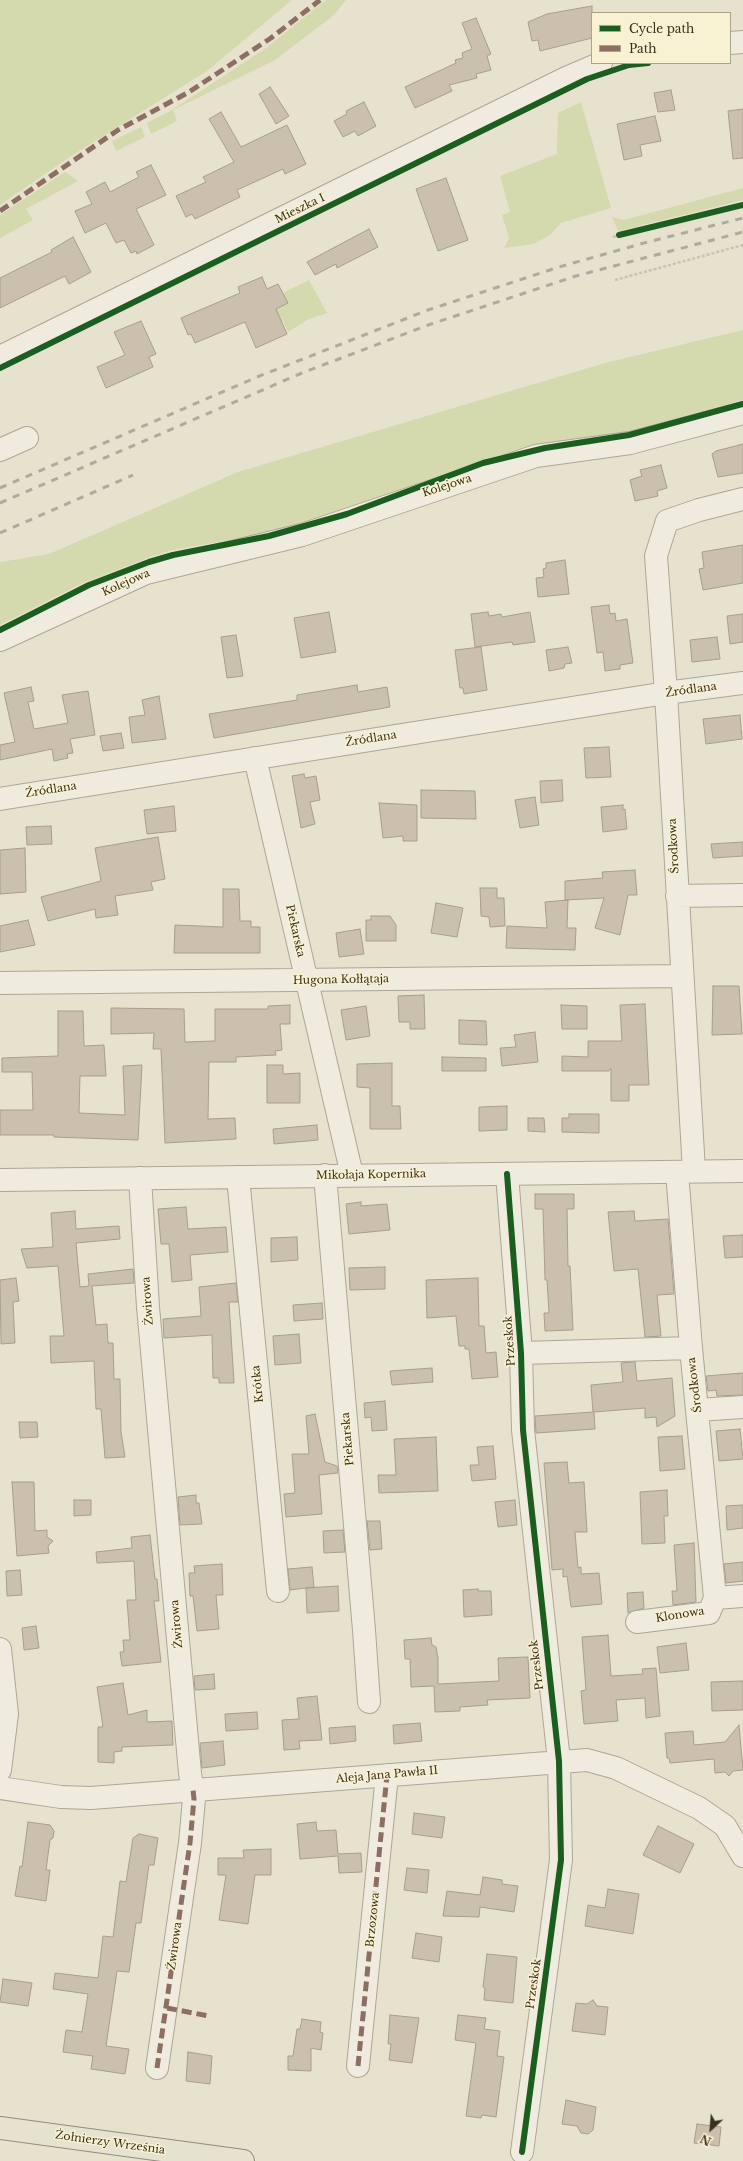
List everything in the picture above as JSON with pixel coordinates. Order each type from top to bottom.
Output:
[{"type":"main road","name":"Żołnierzy Września","points":[[0,2128],[243,2161]]},
{"type":"street","points":[[731,43],[743,42]]},
{"type":"street","name":"Mieszka I","points":[[0,357],[559,81],[599,64]]},
{"type":"street","name":"Kolejowa","points":[[0,640],[146,573],[302,535],[536,456],[630,443],[743,413]]},
{"type":"street","points":[[0,450],[26,438]]},
{"type":"street","name":"Środkowa","points":[[715,1598],[691,1348],[682,976],[676,896],[666,693],[656,556],[667,522],[699,510],[743,499]]},
{"type":"street","name":"Źródlana","points":[[0,799],[666,693],[743,683]]},
{"type":"street","name":"Piekarska","points":[[255,758],[352,1175]]},
{"type":"street","points":[[676,896],[743,895]]},
{"type":"street","name":"Hugona Kołłątaja","points":[[0,983],[682,976]]},
{"type":"street","name":"Mikołaja Kopernika","points":[[0,1180],[743,1171]]},
{"type":"street","name":"Przeskok","points":[[507,1174],[521,1353],[523,1430],[558,1761],[561,1860],[522,2152]]},
{"type":"street","name":"Piekarska","points":[[325,1175],[369,1702]]},
{"type":"street","name":"Krótka","points":[[238,1177],[278,1591]]},
{"type":"street","name":"Żwirowa","points":[[140,1178],[148,1307],[194,1799],[190,1843],[157,2068]]},
{"type":"street","points":[[521,1353],[691,1348]]},
{"type":"street","points":[[698,1410],[743,1407]]},
{"type":"street","points":[[715,1598],[743,1596]]},
{"type":"street","name":"Klonowa","points":[[637,1622],[709,1613],[715,1598]]},
{"type":"street","points":[[0,1649],[7,1714],[0,1770]]},
{"type":"street","name":"Aleja Jana Pawła II","points":[[0,1788],[61,1797],[91,1798],[558,1761],[587,1760],[616,1768],[699,1808],[724,1826],[740,1845]]},
{"type":"street","name":"Brzozowa","points":[[358,2066],[387,1775]]},
{"type":"path","points":[[613,237],[743,205]]},
{"type":"path","points":[[615,280],[743,245]]},
{"type":"green space","points":[[0,0],[292,0],[207,71],[68,158],[0,205]]},
{"type":"green space","points":[[326,0],[346,0],[334,15],[275,60],[173,110],[177,121],[151,134],[147,123],[172,110],[266,48]]},
{"type":"green space","points":[[581,102],[611,208],[561,223],[550,235],[534,244],[504,248],[509,238],[502,215],[510,212],[500,176],[557,154],[558,113]]},
{"type":"green space","points":[[141,127],[145,137],[116,151],[112,141]]},
{"type":"green space","points":[[65,172],[78,181],[26,209],[33,220],[0,238],[0,215]]},
{"type":"green space","points":[[743,188],[743,200],[618,231],[612,217],[624,220]]},
{"type":"green space","points":[[309,280],[327,313],[309,319],[288,332],[283,321],[276,323],[272,313],[285,292]]},
{"type":"green space","points":[[743,330],[743,400],[626,432],[544,445],[497,456],[371,502],[310,522],[247,537],[172,550],[83,583],[0,625],[0,562],[49,554],[238,472],[605,363]]},
{"type":"building","points":[[592,6],[591,38],[540,51],[538,40],[532,41],[528,22],[547,14]]},
{"type":"building","points":[[476,18],[491,54],[487,56],[491,70],[476,74],[477,78],[449,85],[452,91],[415,108],[405,87],[456,63],[455,60],[463,58],[462,53],[472,49],[462,23]]},
{"type":"building","points":[[270,87],[289,116],[276,124],[259,94]]},
{"type":"building","points":[[671,90],[675,110],[658,112],[654,93]]},
{"type":"building","points":[[364,102],[376,126],[358,136],[355,131],[343,137],[334,121],[347,114],[346,111]]},
{"type":"building","points":[[743,109],[743,158],[733,159],[728,111]]},
{"type":"building","points":[[221,112],[241,147],[287,125],[306,164],[285,174],[283,169],[237,190],[240,197],[195,219],[192,214],[186,217],[176,196],[206,182],[203,177],[234,162],[209,119]]},
{"type":"building","points":[[655,116],[661,141],[640,145],[642,156],[624,160],[617,124]]},
{"type":"building","points":[[151,165],[166,195],[136,209],[154,245],[137,254],[136,251],[131,253],[124,240],[116,243],[106,223],[85,233],[75,211],[92,204],[86,192],[105,182],[110,192],[139,177],[136,172]]},
{"type":"building","points":[[446,178],[468,240],[438,251],[416,189]]},
{"type":"building","points":[[369,229],[378,247],[337,268],[336,264],[315,275],[307,262]]},
{"type":"building","points":[[73,237],[91,272],[69,284],[65,276],[0,308],[0,278],[52,252],[51,250]]},
{"type":"building","points":[[262,277],[267,289],[278,284],[288,303],[276,309],[287,334],[256,348],[245,322],[195,343],[191,334],[188,335],[181,318],[240,293],[238,287]]},
{"type":"building","points":[[141,321],[156,354],[149,357],[153,367],[106,388],[97,367],[125,355],[114,332]]},
{"type":"building","points":[[743,444],[743,473],[718,477],[712,454],[716,451]]},
{"type":"building","points":[[661,465],[667,488],[657,491],[658,496],[635,501],[630,480],[642,476],[640,470]]},
{"type":"building","points":[[743,545],[743,583],[703,590],[699,569],[704,568],[702,552]]},
{"type":"building","points":[[565,560],[569,594],[538,597],[536,578],[544,577],[543,569],[546,568],[546,563]]},
{"type":"building","points":[[609,605],[610,614],[615,613],[616,621],[627,619],[633,663],[620,665],[620,669],[605,671],[603,652],[597,653],[591,607]]},
{"type":"building","points":[[329,612],[336,652],[301,658],[294,618]]},
{"type":"building","points":[[488,612],[489,616],[501,614],[502,617],[530,612],[535,642],[513,645],[512,642],[475,647],[471,614]]},
{"type":"building","points":[[743,614],[743,642],[730,644],[727,616]]},
{"type":"building","points":[[236,635],[243,676],[227,678],[221,637]]},
{"type":"building","points":[[717,637],[720,659],[692,662],[690,640]]},
{"type":"building","points":[[481,647],[487,690],[464,694],[463,688],[460,688],[455,650]]},
{"type":"building","points":[[568,647],[572,663],[565,664],[564,668],[549,671],[546,650]]},
{"type":"building","points":[[357,685],[358,692],[387,687],[390,707],[214,738],[209,714],[297,700],[297,695]]},
{"type":"building","points":[[31,687],[34,701],[28,702],[34,729],[68,723],[62,695],[88,691],[95,735],[70,739],[73,753],[67,754],[68,758],[54,761],[52,749],[0,760],[0,745],[15,742],[4,693]]},
{"type":"building","points":[[159,696],[166,739],[132,743],[129,717],[145,715],[142,700]]},
{"type":"building","points":[[740,715],[742,739],[706,744],[703,719]]},
{"type":"building","points":[[121,733],[124,748],[103,751],[100,736]]},
{"type":"building","points":[[609,747],[611,777],[586,778],[584,748]]},
{"type":"building","points":[[304,774],[305,778],[316,776],[320,800],[310,802],[315,824],[301,828],[292,776]]},
{"type":"building","points":[[562,780],[563,801],[541,803],[540,781]]},
{"type":"building","points":[[421,790],[475,791],[476,819],[421,818]]},
{"type":"building","points":[[535,797],[539,825],[520,828],[515,800]]},
{"type":"building","points":[[379,803],[417,805],[417,841],[403,841],[403,836],[383,838]]},
{"type":"building","points":[[623,805],[623,810],[625,809],[627,829],[603,832],[601,807]]},
{"type":"building","points":[[174,806],[176,831],[147,834],[144,810]]},
{"type":"building","points":[[51,826],[52,844],[27,845],[26,827]]},
{"type":"building","points":[[158,837],[165,879],[151,882],[153,890],[115,896],[118,915],[96,918],[95,909],[48,921],[41,897],[101,881],[95,848]]},
{"type":"building","points":[[743,842],[743,856],[713,858],[711,844]]},
{"type":"building","points":[[25,848],[26,892],[0,894],[0,850]]},
{"type":"building","points":[[635,870],[637,895],[628,895],[620,935],[595,928],[604,898],[565,900],[565,881],[603,878],[602,872]]},
{"type":"building","points":[[480,888],[497,888],[497,898],[504,898],[505,926],[490,927],[489,917],[481,916]]},
{"type":"building","points":[[223,889],[239,889],[240,921],[251,921],[251,927],[260,927],[260,953],[174,953],[175,925],[223,927]]},
{"type":"building","points":[[568,900],[567,928],[576,928],[575,950],[506,948],[507,926],[547,928],[545,902]]},
{"type":"building","points":[[436,903],[463,908],[457,937],[431,933]]},
{"type":"building","points":[[371,916],[390,916],[396,925],[396,941],[366,941],[366,920],[371,920]]},
{"type":"building","points":[[28,920],[35,945],[0,952],[0,926]]},
{"type":"building","points":[[360,929],[364,954],[339,957],[336,933]]},
{"type":"building","points":[[713,986],[739,986],[742,1034],[712,1035]]},
{"type":"building","points":[[424,995],[425,1029],[410,1029],[410,1022],[399,1022],[398,996]]},
{"type":"building","points":[[645,1004],[649,1085],[629,1085],[629,1101],[611,1101],[611,1068],[609,1071],[562,1071],[562,1056],[588,1057],[588,1041],[622,1041],[620,1005]]},
{"type":"building","points":[[290,1005],[290,1024],[280,1024],[282,1050],[275,1051],[276,1055],[236,1057],[236,1062],[209,1062],[208,1119],[235,1118],[236,1139],[165,1143],[161,1049],[153,1049],[154,1033],[111,1034],[111,1008],[184,1009],[185,1042],[215,1041],[215,1009],[268,1009],[268,1006]]},
{"type":"building","points":[[561,1005],[587,1006],[587,1029],[562,1029]]},
{"type":"building","points":[[366,1006],[370,1036],[346,1040],[341,1010]]},
{"type":"building","points":[[58,1011],[83,1011],[84,1046],[104,1045],[106,1076],[80,1076],[79,1113],[125,1115],[123,1066],[142,1065],[138,1140],[54,1137],[54,1135],[0,1135],[0,1110],[33,1110],[32,1072],[2,1072],[2,1058],[58,1056]]},
{"type":"building","points":[[459,1020],[486,1021],[487,1045],[459,1044]]},
{"type":"building","points":[[535,1032],[538,1062],[502,1066],[500,1048],[516,1047],[514,1035]]},
{"type":"building","points":[[442,1057],[486,1058],[486,1071],[442,1071]]},
{"type":"building","points":[[392,1063],[392,1106],[400,1106],[401,1129],[370,1129],[370,1088],[357,1087],[357,1064]]},
{"type":"building","points":[[267,1065],[283,1065],[283,1074],[300,1073],[300,1103],[267,1103]]},
{"type":"building","points":[[507,1106],[507,1130],[479,1131],[479,1107]]},
{"type":"building","points":[[569,1114],[599,1114],[599,1133],[562,1132],[562,1118],[569,1118]]},
{"type":"building","points":[[528,1118],[544,1118],[545,1132],[528,1131]]},
{"type":"building","points":[[317,1125],[318,1140],[274,1144],[273,1129]]},
{"type":"building","points":[[535,1194],[574,1194],[574,1209],[567,1209],[568,1266],[570,1266],[573,1330],[545,1331],[544,1313],[549,1313],[547,1280],[545,1280],[543,1209],[535,1209]]},
{"type":"building","points":[[361,1202],[361,1206],[387,1204],[390,1230],[349,1234],[346,1204]]},
{"type":"building","points":[[186,1207],[188,1229],[226,1227],[228,1252],[190,1255],[192,1280],[172,1282],[169,1244],[161,1244],[158,1209]]},
{"type":"building","points":[[75,1211],[76,1229],[119,1226],[120,1239],[76,1243],[80,1287],[89,1286],[88,1274],[133,1269],[134,1283],[92,1286],[96,1325],[107,1324],[108,1343],[113,1343],[114,1379],[120,1379],[121,1432],[125,1457],[105,1458],[101,1409],[96,1409],[94,1361],[51,1363],[50,1336],[64,1336],[58,1266],[27,1268],[21,1249],[53,1247],[51,1213]]},
{"type":"building","points":[[634,1211],[635,1221],[668,1219],[674,1294],[657,1295],[661,1336],[645,1337],[638,1269],[614,1271],[608,1212]]},
{"type":"building","points":[[743,1235],[743,1257],[725,1258],[723,1236]]},
{"type":"building","points":[[297,1237],[298,1260],[271,1262],[271,1238]]},
{"type":"building","points":[[385,1267],[385,1289],[350,1290],[349,1268]]},
{"type":"building","points":[[16,1278],[19,1301],[13,1302],[15,1343],[1,1344],[0,1280]]},
{"type":"building","points":[[478,1278],[479,1326],[484,1326],[486,1353],[496,1352],[498,1377],[472,1379],[469,1349],[465,1349],[465,1346],[459,1346],[456,1316],[427,1318],[426,1280]]},
{"type":"building","points":[[236,1283],[238,1302],[229,1302],[234,1383],[219,1383],[219,1378],[213,1378],[212,1335],[164,1338],[163,1319],[201,1316],[199,1287]]},
{"type":"building","points":[[322,1303],[323,1319],[294,1321],[293,1305]]},
{"type":"building","points":[[299,1334],[301,1363],[275,1365],[273,1336]]},
{"type":"building","points":[[635,1362],[637,1381],[672,1378],[675,1416],[657,1427],[656,1417],[645,1418],[645,1408],[594,1412],[595,1429],[536,1433],[535,1416],[593,1412],[591,1385],[623,1382],[621,1363]]},
{"type":"building","points":[[432,1368],[433,1382],[392,1385],[390,1371]]},
{"type":"building","points":[[743,1373],[743,1395],[717,1396],[716,1390],[708,1391],[706,1376]]},
{"type":"building","points":[[385,1401],[387,1430],[372,1431],[371,1417],[365,1418],[364,1403]]},
{"type":"building","points":[[315,1414],[325,1462],[337,1466],[338,1473],[319,1475],[322,1514],[286,1517],[284,1494],[295,1493],[292,1454],[309,1454],[306,1416]]},
{"type":"building","points":[[19,1422],[37,1422],[38,1437],[20,1438]]},
{"type":"building","points":[[740,1429],[743,1459],[719,1461],[716,1431]]},
{"type":"building","points":[[682,1436],[685,1469],[660,1471],[658,1437]]},
{"type":"building","points":[[436,1437],[438,1491],[379,1493],[378,1475],[396,1475],[394,1439]]},
{"type":"building","points":[[493,1446],[496,1479],[472,1481],[470,1465],[479,1465],[477,1447]]},
{"type":"building","points":[[567,1462],[569,1483],[584,1482],[587,1532],[575,1532],[578,1568],[581,1567],[581,1574],[599,1573],[602,1604],[571,1607],[567,1576],[563,1577],[563,1569],[552,1570],[544,1463]]},
{"type":"building","points":[[12,1482],[34,1482],[35,1531],[47,1530],[47,1537],[53,1541],[48,1546],[49,1553],[17,1556]]},
{"type":"building","points":[[667,1490],[668,1516],[664,1516],[665,1543],[642,1544],[640,1492]]},
{"type":"building","points":[[196,1495],[196,1503],[199,1503],[202,1524],[180,1525],[178,1497]]},
{"type":"building","points":[[74,1500],[91,1500],[91,1515],[74,1516]]},
{"type":"building","points":[[515,1500],[517,1525],[498,1527],[495,1502]]},
{"type":"building","points":[[743,1505],[743,1528],[727,1530],[726,1506]]},
{"type":"building","points":[[367,1521],[380,1521],[382,1549],[370,1550]]},
{"type":"building","points":[[343,1530],[345,1552],[324,1553],[323,1531]]},
{"type":"building","points":[[150,1535],[159,1601],[154,1601],[161,1662],[122,1666],[120,1652],[124,1652],[123,1640],[130,1640],[127,1600],[136,1600],[134,1561],[97,1563],[96,1552],[132,1548],[131,1537]]},
{"type":"building","points":[[694,1543],[696,1602],[673,1605],[672,1591],[677,1591],[674,1545]]},
{"type":"building","points":[[743,1562],[743,1581],[726,1583],[724,1564]]},
{"type":"building","points":[[222,1564],[223,1595],[216,1595],[219,1629],[197,1631],[193,1596],[190,1596],[189,1573],[195,1573],[194,1566]]},
{"type":"building","points":[[312,1567],[314,1587],[290,1590],[288,1569]]},
{"type":"building","points":[[20,1570],[22,1595],[7,1596],[6,1571]]},
{"type":"building","points":[[338,1586],[339,1611],[307,1613],[306,1588]]},
{"type":"building","points":[[478,1589],[478,1591],[491,1591],[492,1615],[464,1617],[463,1590]]},
{"type":"building","points":[[643,1592],[644,1608],[628,1613],[627,1593]]},
{"type":"building","points":[[36,1626],[39,1648],[24,1650],[22,1628]]},
{"type":"building","points":[[608,1635],[611,1676],[643,1674],[642,1669],[656,1668],[660,1716],[646,1718],[645,1698],[616,1700],[618,1721],[584,1724],[581,1691],[586,1690],[582,1637]]},
{"type":"building","points":[[431,1638],[432,1645],[436,1647],[438,1658],[438,1684],[499,1681],[498,1658],[528,1657],[530,1698],[487,1700],[488,1705],[460,1707],[460,1711],[435,1712],[434,1686],[411,1687],[410,1659],[405,1659],[404,1640]]},
{"type":"building","points":[[686,1643],[689,1670],[660,1673],[657,1647]]},
{"type":"building","points":[[214,1674],[215,1689],[195,1690],[194,1676]]},
{"type":"building","points":[[743,1681],[743,1710],[712,1711],[711,1682]]},
{"type":"building","points":[[123,1683],[128,1715],[147,1710],[147,1722],[172,1721],[173,1745],[122,1747],[122,1751],[114,1752],[114,1763],[98,1762],[98,1727],[103,1727],[97,1687]]},
{"type":"building","points":[[317,1696],[322,1740],[299,1741],[300,1749],[284,1750],[282,1720],[299,1719],[297,1698]]},
{"type":"building","points":[[257,1712],[258,1729],[226,1731],[225,1714]]},
{"type":"building","points":[[420,1723],[422,1741],[394,1744],[393,1725]]},
{"type":"building","points":[[739,1725],[743,1770],[733,1771],[729,1776],[725,1772],[715,1773],[714,1759],[670,1763],[669,1758],[667,1758],[665,1733],[693,1731],[694,1745],[725,1742]]},
{"type":"building","points":[[355,1726],[356,1741],[330,1744],[329,1728]]},
{"type":"building","points":[[223,1741],[225,1765],[202,1768],[200,1743]]},
{"type":"building","points":[[414,1813],[445,1817],[442,1838],[412,1834]]},
{"type":"building","points":[[28,1822],[50,1825],[54,1831],[53,1838],[50,1840],[46,1870],[50,1870],[46,1901],[15,1896],[20,1866],[22,1867]]},
{"type":"building","points":[[316,1822],[317,1831],[336,1830],[338,1854],[361,1853],[362,1872],[339,1873],[338,1856],[300,1859],[297,1824]]},
{"type":"building","points":[[658,1826],[694,1844],[680,1873],[643,1855]]},
{"type":"building","points":[[139,1834],[158,1838],[154,1865],[149,1865],[141,1923],[136,1923],[129,1972],[117,1971],[106,2046],[129,2049],[125,2074],[91,2069],[93,2056],[63,2052],[66,2030],[82,2032],[88,1994],[53,1989],[55,1973],[98,1978],[103,1936],[113,1937],[120,1881],[126,1882],[133,1838]]},
{"type":"building","points":[[271,1849],[271,1875],[255,1875],[248,1924],[219,1920],[226,1875],[218,1875],[218,1858],[244,1858],[243,1850]]},
{"type":"building","points":[[407,1868],[429,1870],[427,1893],[404,1890]]},
{"type":"building","points":[[483,1877],[502,1880],[502,1884],[518,1886],[514,1912],[480,1907],[479,1917],[443,1916],[447,1891],[480,1895]]},
{"type":"building","points":[[608,1889],[639,1894],[633,1934],[585,1926],[588,1905],[605,1908]]},
{"type":"building","points":[[416,1933],[442,1937],[439,1962],[412,1958]]},
{"type":"building","points":[[487,1954],[517,1957],[513,2003],[484,2000],[485,1988],[483,1987]]},
{"type":"building","points":[[3,1979],[32,1983],[28,2006],[0,2002]]},
{"type":"building","points":[[593,2000],[597,2006],[608,2007],[605,2035],[572,2031],[576,2003],[587,2004]]},
{"type":"building","points":[[390,2015],[419,2018],[412,2063],[389,2060],[391,2044],[388,2044]]},
{"type":"building","points":[[458,2015],[486,2018],[484,2029],[500,2031],[497,2056],[504,2057],[496,2117],[482,2115],[481,2118],[466,2116],[476,2043],[455,2040]]},
{"type":"building","points":[[302,2019],[321,2022],[320,2032],[323,2033],[321,2050],[311,2048],[311,2071],[288,2070],[288,2056],[293,2056],[297,2029],[300,2029]]},
{"type":"building","points":[[188,2052],[212,2056],[210,2084],[186,2081]]},
{"type":"building","points":[[566,2100],[596,2107],[593,2130],[588,2134],[581,2133],[577,2126],[562,2124]]},
{"type":"building","points":[[697,2124],[721,2127],[719,2146],[694,2143]]},
{"type":"railway","points":[[0,488],[257,377],[428,310],[559,267],[644,243],[743,218]]},
{"type":"railway","points":[[0,503],[302,373],[431,324],[576,276],[743,232]]},
{"type":"railway","points":[[0,533],[133,475]]},
{"type":"marked path","points":[[0,211],[118,130],[189,92],[271,38],[320,0]]},
{"type":"marked path","points":[[358,2066],[387,1775]]},
{"type":"marked path","points":[[157,2068],[190,1843],[194,1799],[193,1790]]},
{"type":"marked path","points":[[167,2008],[209,2016]]},
{"type":"cycle path","points":[[0,368],[587,79],[629,65],[638,64]]},
{"type":"cycle path","points":[[619,235],[743,205]]},
{"type":"cycle path","points":[[0,630],[89,585],[149,562],[173,555],[269,536],[347,514],[483,463],[545,448],[629,435],[743,404]]},
{"type":"cycle path","points":[[507,1174],[521,1353],[523,1430],[559,1761],[561,1860],[522,2152]]}]
